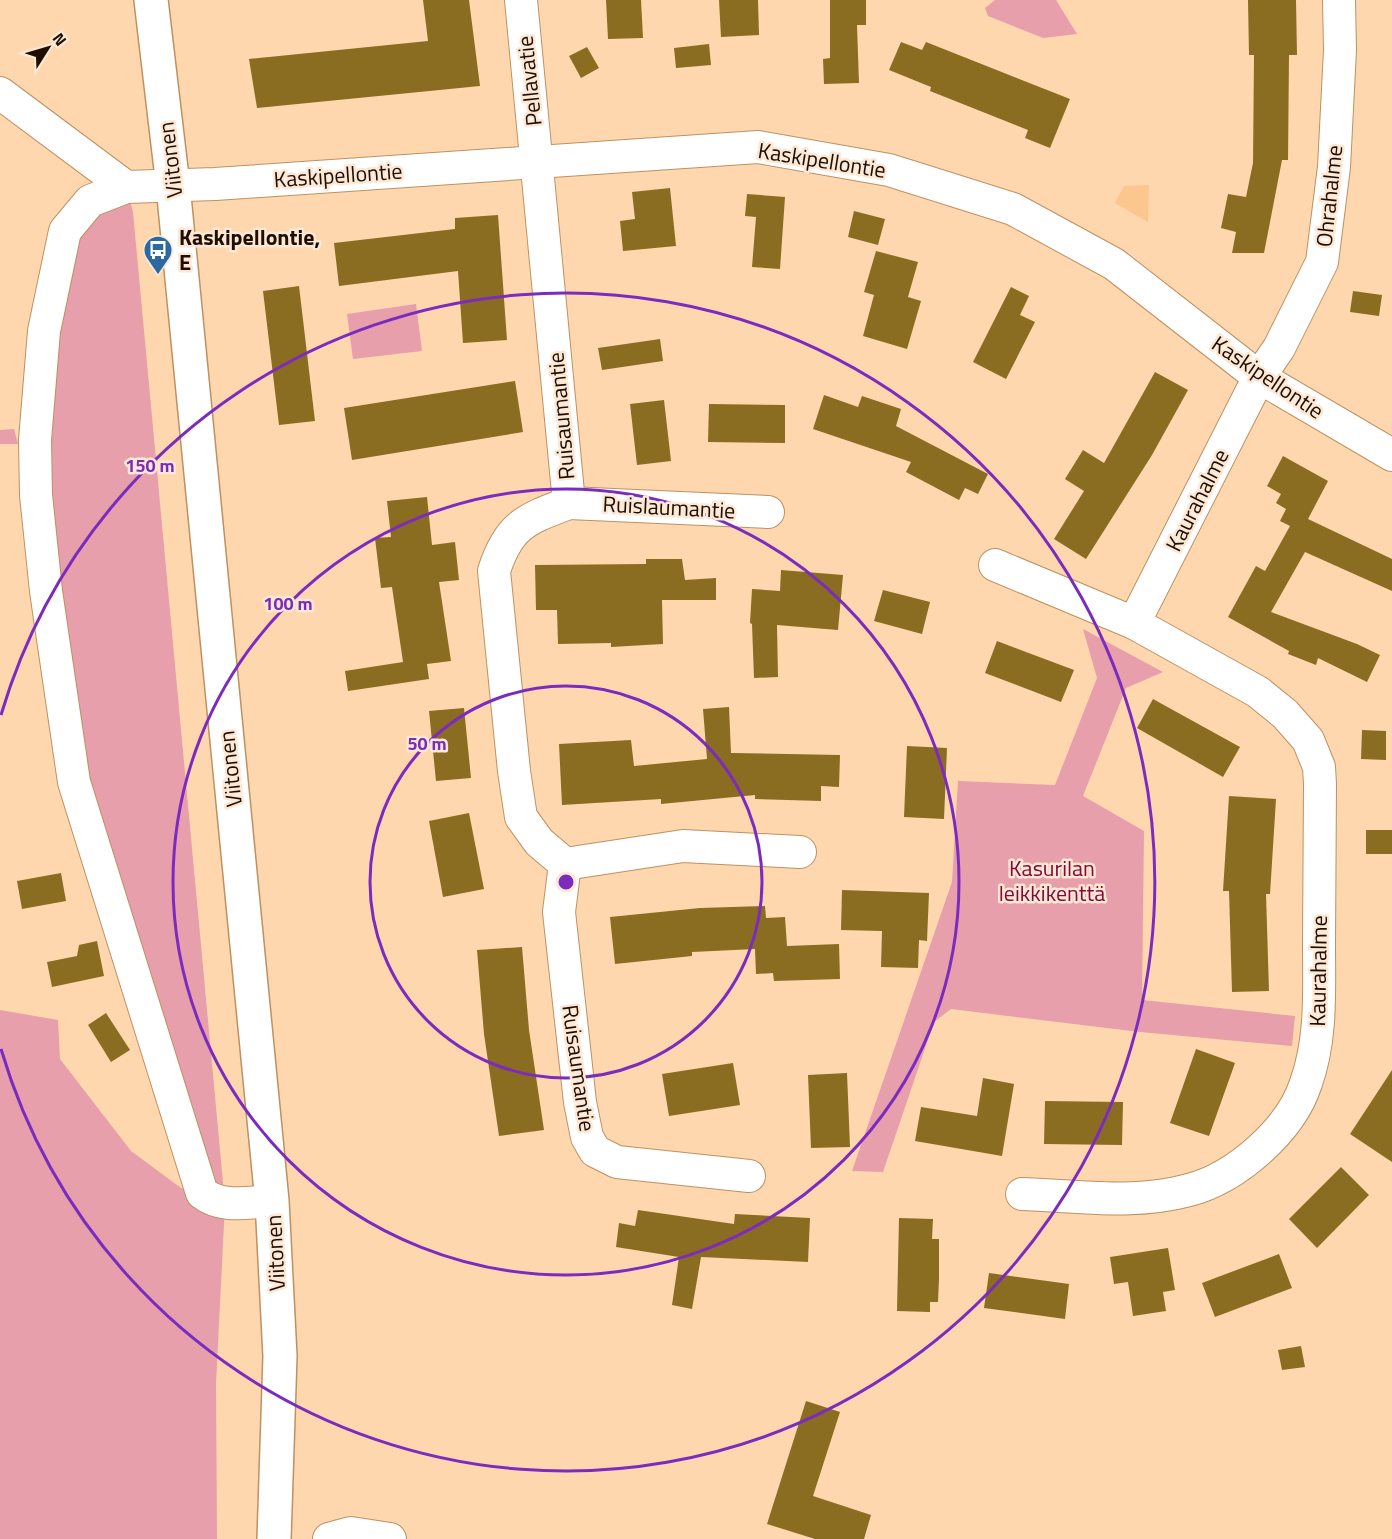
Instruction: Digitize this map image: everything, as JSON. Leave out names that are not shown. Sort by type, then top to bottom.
[{"type":"main road","name":"Viitonen","points":[[151,0],[173,186],[272,1201],[280,1356],[274,1539]]},
{"type":"street","name":"Pellavatie","points":[[521,0],[538,162]]},
{"type":"street","name":"Ohrahalme","points":[[1259,376],[1279,348],[1322,262],[1334,167],[1340,50],[1339,0]]},
{"type":"street","points":[[0,93],[126,187]]},
{"type":"street","name":"Kaskipellontie","points":[[126,187],[173,186],[758,147],[889,170],[1013,209],[1114,264],[1259,376],[1392,455]]},
{"type":"street","name":"Ruisaumantie","points":[[538,162],[569,502],[527,519],[502,547],[494,571],[514,771],[521,817],[539,842],[565,864],[559,912],[580,1102],[587,1137],[595,1151],[617,1162],[749,1176]]},
{"type":"street","points":[[126,187],[90,201],[65,231],[44,332],[35,440],[36,495],[46,591],[74,782],[161,1058],[195,1178],[202,1193],[211,1200],[225,1204],[272,1201]]},
{"type":"street","name":"Kaurahalme","points":[[1134,623],[1259,376]]},
{"type":"street","name":"Ruislaumantie","points":[[569,502],[768,512]]},
{"type":"street","name":"Kaurahalme","points":[[995,565],[1134,623],[1258,692],[1286,714],[1308,740],[1319,767],[1320,784],[1318,1028],[1306,1084],[1285,1121],[1247,1161],[1205,1185],[1187,1191],[1135,1199],[1022,1194]]},
{"type":"street","points":[[565,864],[683,846],[800,852]]},
{"type":"street","points":[[329,1539],[351,1533],[390,1539]]},
{"type":"shaded area","points":[[1149,185],[1148,222],[1115,203],[1124,186]]},
{"type":"green space","points":[[995,0],[1056,0],[1077,34],[1043,38],[988,16],[985,8]]},
{"type":"green space","points":[[126,187],[133,212],[225,1204],[216,1383],[217,1539],[0,1539],[0,1010],[58,1020],[60,1059],[131,1151],[181,1188],[201,1193],[74,782],[36,495],[65,231]]},
{"type":"green space","points":[[416,304],[422,351],[353,359],[347,314]]},
{"type":"green space","points":[[14,429],[18,444],[0,444],[0,430]]},
{"type":"green space","name":"Kasurilan leikkikenttä","points":[[1083,629],[1163,672],[1126,688],[1083,796],[1144,831],[1142,1000],[1295,1016],[1292,1046],[1140,1032],[951,1009],[934,1022],[883,1172],[852,1171],[952,882],[958,781],[1055,785],[1097,678]]},
{"type":"building","points":[[423,0],[469,0],[480,86],[257,108],[249,59],[428,41]]},
{"type":"building","points":[[606,0],[641,0],[643,38],[608,39]]},
{"type":"building","points":[[719,0],[758,0],[759,35],[721,37]]},
{"type":"building","points":[[830,0],[866,0],[866,25],[857,25],[859,83],[824,84],[823,59],[830,58]]},
{"type":"building","points":[[1248,0],[1296,0],[1297,55],[1289,55],[1288,160],[1282,160],[1264,253],[1232,253],[1236,232],[1221,228],[1228,194],[1246,197],[1253,163],[1254,55],[1249,55]]},
{"type":"building","points":[[901,42],[922,50],[926,42],[1070,99],[1050,148],[1025,138],[1028,130],[930,91],[931,87],[889,70]]},
{"type":"building","points":[[709,44],[711,65],[676,68],[674,48]]},
{"type":"building","points":[[587,47],[599,68],[581,78],[569,56]]},
{"type":"building","points":[[670,188],[676,246],[623,251],[620,221],[635,219],[632,192]]},
{"type":"building","points":[[747,194],[785,197],[780,269],[752,267],[756,217],[745,216]]},
{"type":"building","points":[[854,211],[885,219],[878,245],[848,237]]},
{"type":"building","points":[[498,215],[507,340],[463,343],[458,271],[339,286],[334,243],[455,229],[455,218]]},
{"type":"building","points":[[876,251],[918,262],[908,297],[921,301],[907,349],[863,336],[874,295],[864,292]]},
{"type":"building","points":[[299,286],[315,421],[279,425],[263,291]]},
{"type":"building","points":[[1011,287],[1029,296],[1020,315],[1035,322],[1006,379],[973,362]]},
{"type":"building","points":[[1353,291],[1382,295],[1379,316],[1350,312]]},
{"type":"building","points":[[660,339],[663,361],[602,370],[598,348]]},
{"type":"building","points":[[1155,372],[1188,390],[1152,455],[1086,559],[1054,539],[1084,491],[1065,479],[1083,450],[1104,463]]},
{"type":"building","points":[[515,381],[523,432],[352,460],[344,408]]},
{"type":"building","points":[[824,395],[858,407],[862,396],[901,409],[896,426],[988,474],[978,494],[965,488],[959,500],[906,472],[911,462],[813,429]]},
{"type":"building","points":[[664,400],[671,461],[637,465],[630,404]]},
{"type":"building","points":[[709,404],[785,405],[785,443],[708,442]]},
{"type":"building","points":[[1283,456],[1328,481],[1308,519],[1392,559],[1392,591],[1305,552],[1271,612],[1380,655],[1367,682],[1318,658],[1316,665],[1288,654],[1289,651],[1228,617],[1256,566],[1265,571],[1290,526],[1280,521],[1286,509],[1276,503],[1281,494],[1267,486]]},
{"type":"building","points":[[427,497],[432,545],[455,542],[459,580],[439,582],[451,661],[427,664],[429,679],[348,691],[345,671],[403,662],[392,587],[381,588],[375,538],[391,537],[387,501]]},
{"type":"building","points":[[646,559],[682,559],[685,580],[716,578],[716,600],[662,600],[663,644],[611,647],[611,643],[558,644],[557,610],[536,610],[535,565],[646,564]]},
{"type":"building","points":[[781,570],[843,575],[838,630],[777,625],[778,677],[754,678],[752,624],[750,623],[752,589],[780,591]]},
{"type":"building","points":[[883,590],[930,602],[922,634],[874,621]]},
{"type":"building","points":[[997,641],[1074,670],[1061,702],[985,673]]},
{"type":"building","points":[[1153,699],[1240,747],[1223,777],[1137,728]]},
{"type":"building","points":[[729,707],[731,753],[840,755],[839,787],[821,786],[821,801],[755,799],[755,795],[661,804],[661,799],[562,805],[559,744],[631,740],[634,766],[707,759],[703,709]]},
{"type":"building","points":[[464,708],[471,778],[436,781],[429,711]]},
{"type":"building","points":[[1362,730],[1386,731],[1386,760],[1361,759]]},
{"type":"building","points":[[907,746],[947,748],[944,819],[904,817]]},
{"type":"building","points":[[1229,796],[1276,799],[1270,894],[1266,894],[1269,991],[1232,992],[1229,891],[1223,891]]},
{"type":"building","points":[[469,813],[484,889],[443,897],[429,821]]},
{"type":"building","points":[[1366,830],[1392,830],[1392,854],[1366,854]]},
{"type":"building","points":[[61,873],[66,901],[22,909],[17,881]]},
{"type":"building","points":[[842,890],[929,893],[927,941],[919,940],[918,968],[881,967],[882,931],[841,930]]},
{"type":"building","points":[[765,906],[766,918],[785,917],[787,946],[839,944],[840,979],[774,981],[773,973],[756,974],[755,949],[692,952],[692,956],[615,964],[610,917],[700,908]]},
{"type":"building","points":[[97,941],[104,976],[52,987],[47,962],[77,956],[79,945]]},
{"type":"building","points":[[522,947],[529,1030],[544,1130],[499,1136],[484,1034],[477,950]]},
{"type":"building","points":[[106,1013],[130,1050],[111,1062],[88,1025]]},
{"type":"building","points":[[1196,1049],[1235,1063],[1209,1136],[1170,1123]]},
{"type":"building","points":[[733,1063],[740,1105],[669,1116],[662,1074]]},
{"type":"building","points":[[1392,1070],[1392,1162],[1350,1134]]},
{"type":"building","points":[[847,1073],[850,1147],[811,1148],[808,1075]]},
{"type":"building","points":[[983,1078],[1014,1084],[1002,1156],[915,1141],[921,1107],[977,1116]]},
{"type":"building","points":[[1045,1101],[1123,1102],[1122,1145],[1044,1144]]},
{"type":"building","points":[[1341,1167],[1369,1195],[1317,1248],[1289,1219]]},
{"type":"building","points":[[638,1210],[734,1224],[735,1214],[810,1218],[808,1262],[701,1257],[692,1309],[672,1305],[679,1257],[616,1247],[619,1223],[635,1226]]},
{"type":"building","points":[[899,1218],[933,1219],[932,1239],[939,1239],[939,1279],[938,1302],[930,1302],[930,1312],[897,1311]]},
{"type":"building","points":[[1168,1248],[1175,1290],[1163,1292],[1166,1311],[1133,1316],[1128,1282],[1114,1284],[1110,1257]]},
{"type":"building","points":[[1279,1254],[1292,1288],[1215,1317],[1202,1283]]},
{"type":"building","points":[[989,1273],[1069,1284],[1065,1319],[984,1308]]},
{"type":"building","points":[[1301,1346],[1305,1367],[1282,1370],[1278,1350]]},
{"type":"building","points":[[806,1401],[840,1412],[813,1496],[871,1515],[864,1539],[815,1539],[767,1524]]},
{"type":"place","name":"Kaskipellontie, E","points":[[158,276]]}]
